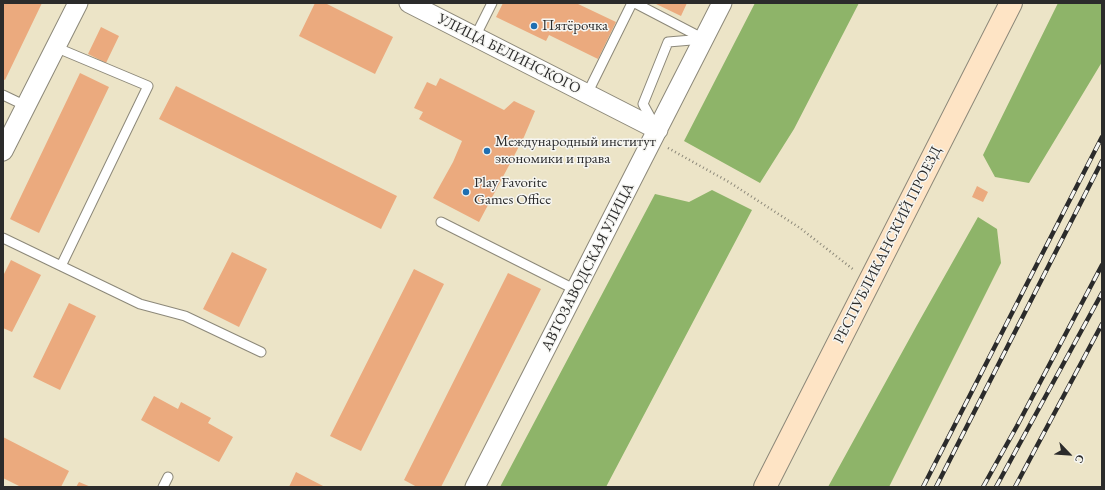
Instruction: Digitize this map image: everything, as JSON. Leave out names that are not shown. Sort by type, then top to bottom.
[{"type":"main road","name":"РЕСПУБЛИКАНСКИЙ ПРОЕЗД","points":[[765,487],[1011,3]]},
{"type":"street","points":[[3,151],[78,3]]},
{"type":"street","name":"УЛИЦА БЕЛИНСКОГО","points":[[409,3],[587,94],[655,135]]},
{"type":"street","name":"АВТОЗАВОДСКАЯ УЛИЦА","points":[[475,487],[722,3]]},
{"type":"lane","points":[[475,37],[492,3]]},
{"type":"lane","name":"УЛИЦА БЕЛИНСКОГО","points":[[587,94],[632,3]]},
{"type":"lane","points":[[636,3],[704,39]]},
{"type":"lane","points":[[655,135],[642,104],[668,42],[704,39]]},
{"type":"lane","points":[[56,48],[148,86],[61,266]]},
{"type":"lane","points":[[3,95],[26,106]]},
{"type":"lane","points":[[441,222],[576,290]]},
{"type":"lane","points":[[3,238],[140,304],[185,316],[261,352]]},
{"type":"lane","points":[[164,487],[168,477]]},
{"type":"path","points":[[655,135],[800,228],[869,281]]},
{"type":"green space","points":[[755,3],[859,3],[794,129],[760,183],[684,141]]},
{"type":"green space","points":[[1058,3],[1102,3],[1102,62],[1029,183],[995,177],[983,155]]},
{"type":"green space","points":[[712,190],[752,210],[606,487],[500,487],[655,194],[689,202]]},
{"type":"green space","points":[[978,217],[997,229],[1001,263],[889,487],[828,487],[917,325]]},
{"type":"building","points":[[3,3],[42,3],[5,80],[3,79]]},
{"type":"building","points":[[315,3],[325,3],[393,37],[375,74],[299,36]]},
{"type":"building","points":[[503,3],[576,3],[616,22],[598,59],[549,35],[546,41],[496,17]]},
{"type":"building","points":[[654,3],[687,3],[681,16]]},
{"type":"building","points":[[101,27],[119,36],[106,63],[88,54]]},
{"type":"building","points":[[80,73],[109,87],[39,233],[10,219]]},
{"type":"building","name":"Международный институт экономики и права","points":[[440,78],[504,110],[514,101],[535,111],[524,137],[479,222],[433,198],[453,162],[462,141],[419,119],[423,112],[414,108],[427,82],[436,86]]},
{"type":"building","points":[[176,86],[397,196],[381,229],[159,119]]},
{"type":"building","points":[[977,186],[988,192],[983,202],[972,197]]},
{"type":"building","points":[[232,252],[267,269],[239,327],[203,309]]},
{"type":"building","points":[[11,260],[41,275],[12,332],[3,328],[3,276]]},
{"type":"building","points":[[414,269],[444,284],[361,451],[330,436]]},
{"type":"building","points":[[508,273],[541,289],[441,487],[417,487],[404,480]]},
{"type":"building","points":[[69,303],[96,316],[60,390],[33,377]]},
{"type":"building","points":[[154,396],[178,409],[181,402],[211,418],[208,423],[233,437],[219,462],[141,420]]},
{"type":"building","points":[[3,437],[69,471],[61,487],[21,487],[3,478]]},
{"type":"building","points":[[296,472],[325,487],[289,487]]},
{"type":"building","points":[[79,482],[91,487],[76,487]]},
{"type":"railway","points":[[923,487],[1102,137]]},
{"type":"railway","points":[[936,487],[1102,161]]},
{"type":"railway","points":[[983,487],[1102,265]]},
{"type":"railway","points":[[996,487],[1102,293]]},
{"type":"railway","points":[[1015,487],[1102,324]]},
{"type":"place","name":"Пятёрочка","points":[[534,26]]},
{"type":"place","name":"Международный институт экономики и права","points":[[487,151]]},
{"type":"place","name":"Play Favorite Games Office","points":[[466,192]]}]
